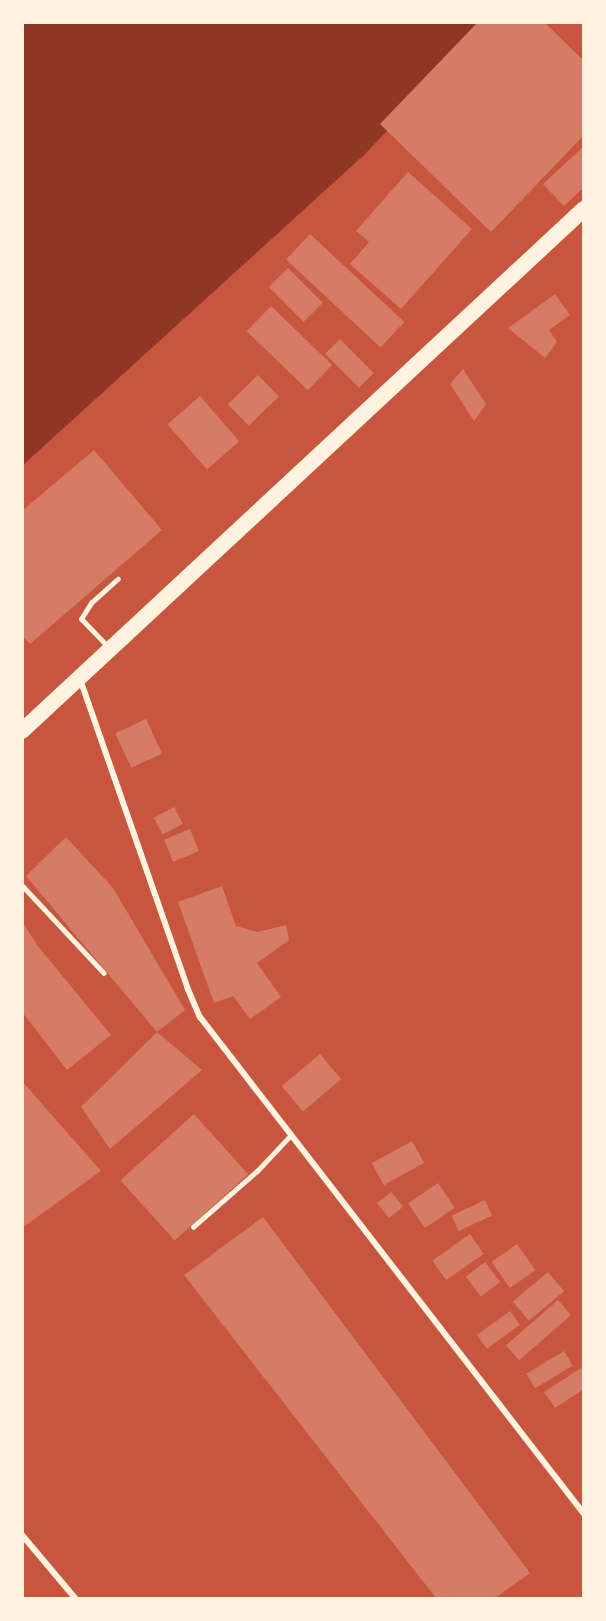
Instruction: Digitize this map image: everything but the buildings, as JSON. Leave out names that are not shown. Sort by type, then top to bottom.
[{"type":"highway","points":[[22,731],[584,209]]},
{"type":"street","points":[[80,678],[196,1007],[223,1048],[290,1136],[584,1514]]},
{"type":"street","points":[[22,1535],[75,1599]]},
{"type":"lane","points":[[111,650],[81,619],[91,603],[118,579]]},
{"type":"lane","points":[[22,885],[104,973]]},
{"type":"lane","points":[[193,1227],[257,1171],[290,1136]]},
{"type":"shaded area","points":[[23,23],[490,23],[364,155],[23,465]]}]
